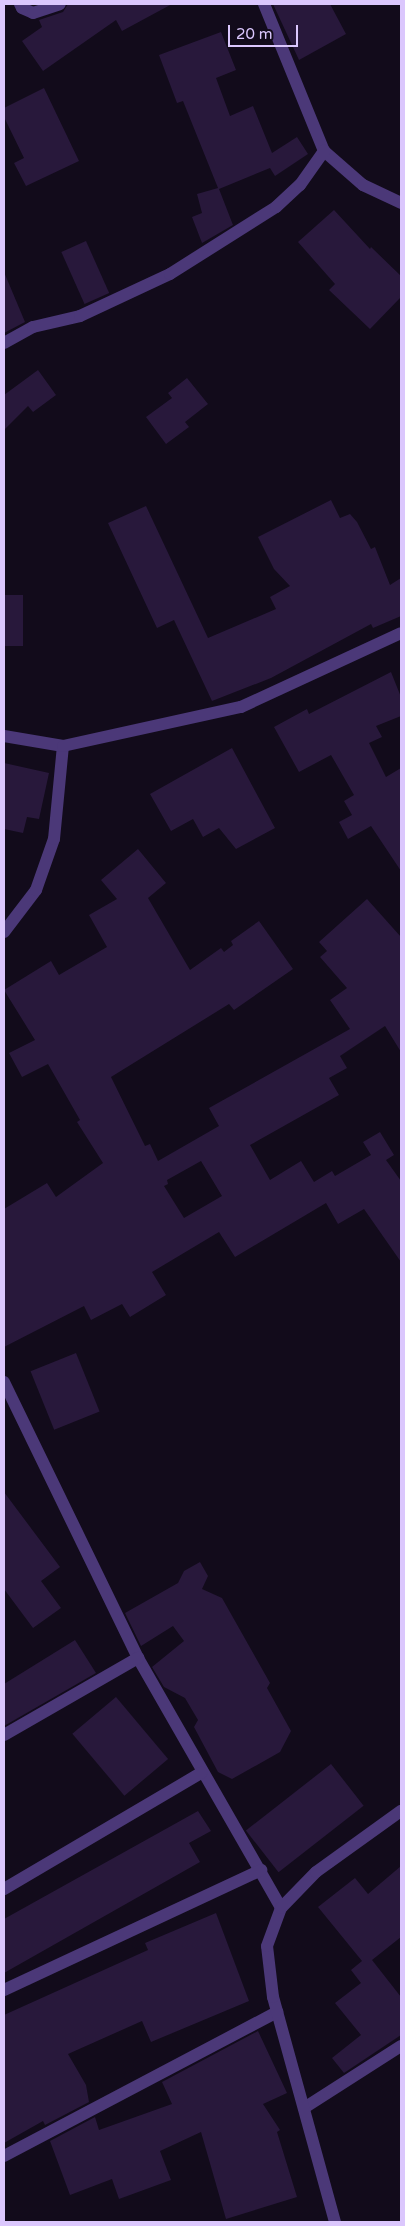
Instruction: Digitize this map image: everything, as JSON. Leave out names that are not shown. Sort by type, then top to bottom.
[{"type":"street","points":[[20,4],[22,8],[33,13],[60,4]]},
{"type":"street","points":[[264,4],[324,151],[363,185],[401,203]]},
{"type":"street","points":[[4,343],[33,327],[80,316],[170,274],[276,207],[300,185],[324,151]]},
{"type":"street","points":[[4,736],[63,746],[241,707],[401,633]]},
{"type":"street","points":[[4,932],[36,890],[54,840],[63,746]]},
{"type":"street","points":[[4,1382],[138,1658],[202,1773],[261,1870],[281,1908]]},
{"type":"street","points":[[4,1735],[138,1658]]},
{"type":"street","points":[[4,1889],[202,1773]]},
{"type":"street","points":[[335,2222],[277,2012],[267,1946],[281,1908],[316,1872],[401,1811]]},
{"type":"street","points":[[4,1990],[261,1870]]},
{"type":"street","points":[[4,2156],[277,2012]]},
{"type":"street","points":[[304,2108],[401,2046]]},
{"type":"building","points":[[68,4],[172,4],[122,31],[116,20],[43,71],[22,41],[42,27],[39,20],[63,12]]},
{"type":"building","points":[[273,4],[330,4],[346,34],[299,60]]},
{"type":"building","points":[[221,32],[236,70],[216,78],[230,116],[253,106],[272,153],[297,137],[308,154],[275,176],[270,168],[219,189],[233,225],[202,243],[192,217],[202,213],[197,194],[218,188],[183,101],[177,103],[159,55]]},
{"type":"building","points":[[44,88],[79,161],[26,186],[14,163],[24,158],[4,117],[4,108]]},
{"type":"building","points":[[334,210],[370,249],[371,247],[401,276],[401,297],[370,329],[329,290],[335,284],[298,242]]},
{"type":"building","points":[[86,241],[109,293],[85,304],[61,252]]},
{"type":"building","points":[[4,272],[25,322],[4,333]]},
{"type":"building","points":[[38,370],[56,395],[33,412],[28,406],[4,430],[4,395]]},
{"type":"building","points":[[187,378],[208,404],[185,422],[189,427],[166,444],[146,417],[172,398],[168,393]]},
{"type":"building","points":[[331,500],[340,518],[350,514],[357,522],[371,549],[375,547],[390,585],[401,578],[401,616],[373,628],[371,624],[271,678],[212,701],[174,620],[157,628],[108,523],[146,506],[208,638],[276,609],[270,597],[290,586],[274,569],[258,537]]},
{"type":"building","points":[[4,595],[23,595],[23,646],[4,646]]},
{"type":"building","points":[[391,672],[401,697],[401,716],[376,726],[382,737],[369,743],[386,777],[401,768],[401,871],[371,826],[348,839],[339,822],[352,815],[344,801],[354,795],[331,755],[299,772],[274,727],[307,709],[309,714]]},
{"type":"building","points":[[232,748],[275,828],[236,849],[219,828],[203,837],[193,819],[171,831],[150,794]]},
{"type":"building","points":[[4,763],[49,773],[39,819],[27,817],[23,833],[4,829]]},
{"type":"building","points":[[138,849],[166,883],[148,898],[190,970],[221,948],[224,952],[233,945],[231,941],[259,921],[293,969],[234,1010],[229,1004],[111,1077],[145,1146],[150,1144],[158,1161],[219,1126],[209,1108],[350,1029],[330,1000],[347,988],[320,957],[327,951],[319,942],[367,899],[401,937],[401,1052],[385,1026],[340,1056],[347,1068],[329,1078],[339,1095],[250,1145],[270,1180],[301,1161],[314,1182],[332,1171],[335,1176],[371,1155],[363,1142],[380,1132],[394,1155],[386,1160],[401,1181],[401,1262],[364,1209],[338,1224],[326,1203],[235,1257],[219,1232],[152,1272],[166,1295],[130,1317],[122,1304],[91,1320],[84,1306],[4,1347],[4,1209],[47,1183],[56,1197],[103,1163],[77,1122],[80,1120],[48,1064],[22,1077],[9,1053],[35,1040],[4,990],[51,961],[59,975],[107,947],[89,915],[117,899],[101,880]],"holes":[[[201,1161],[222,1196],[184,1218],[164,1186],[168,1184],[167,1180]]]},
{"type":"building","points":[[76,1353],[100,1411],[54,1430],[31,1371]]},
{"type":"building","points":[[4,1492],[60,1567],[41,1581],[61,1608],[33,1628],[4,1589]]},
{"type":"building","points":[[200,1562],[208,1576],[202,1589],[222,1598],[270,1683],[267,1688],[291,1731],[280,1752],[232,1779],[218,1772],[194,1727],[198,1720],[185,1698],[164,1687],[152,1667],[184,1641],[173,1626],[141,1646],[125,1613],[178,1583],[184,1571]]},
{"type":"building","points":[[75,1640],[96,1673],[4,1726],[4,1684]]},
{"type":"building","points":[[116,1697],[168,1759],[124,1796],[72,1734]]},
{"type":"building","points":[[331,1764],[364,1806],[279,1872],[246,1830]]},
{"type":"building","points":[[198,1811],[211,1831],[189,1843],[200,1862],[4,1973],[4,1919]]},
{"type":"building","points":[[401,1866],[401,1937],[372,1960],[401,1997],[401,2035],[344,2073],[332,2058],[361,2035],[335,2003],[361,1983],[351,1970],[362,1961],[318,1907],[355,1878],[368,1894]]},
{"type":"building","points":[[216,1913],[249,2001],[151,2042],[142,2021],[68,2054],[86,2085],[89,2102],[45,2125],[43,2121],[4,2143],[4,2015],[148,1950],[145,1943]]},
{"type":"building","points":[[258,2031],[287,2093],[263,2104],[280,2130],[277,2132],[297,2197],[226,2219],[201,2132],[160,2151],[171,2180],[119,2199],[112,2179],[70,2195],[50,2141],[95,2117],[99,2130],[172,2104],[162,2082]]}]
